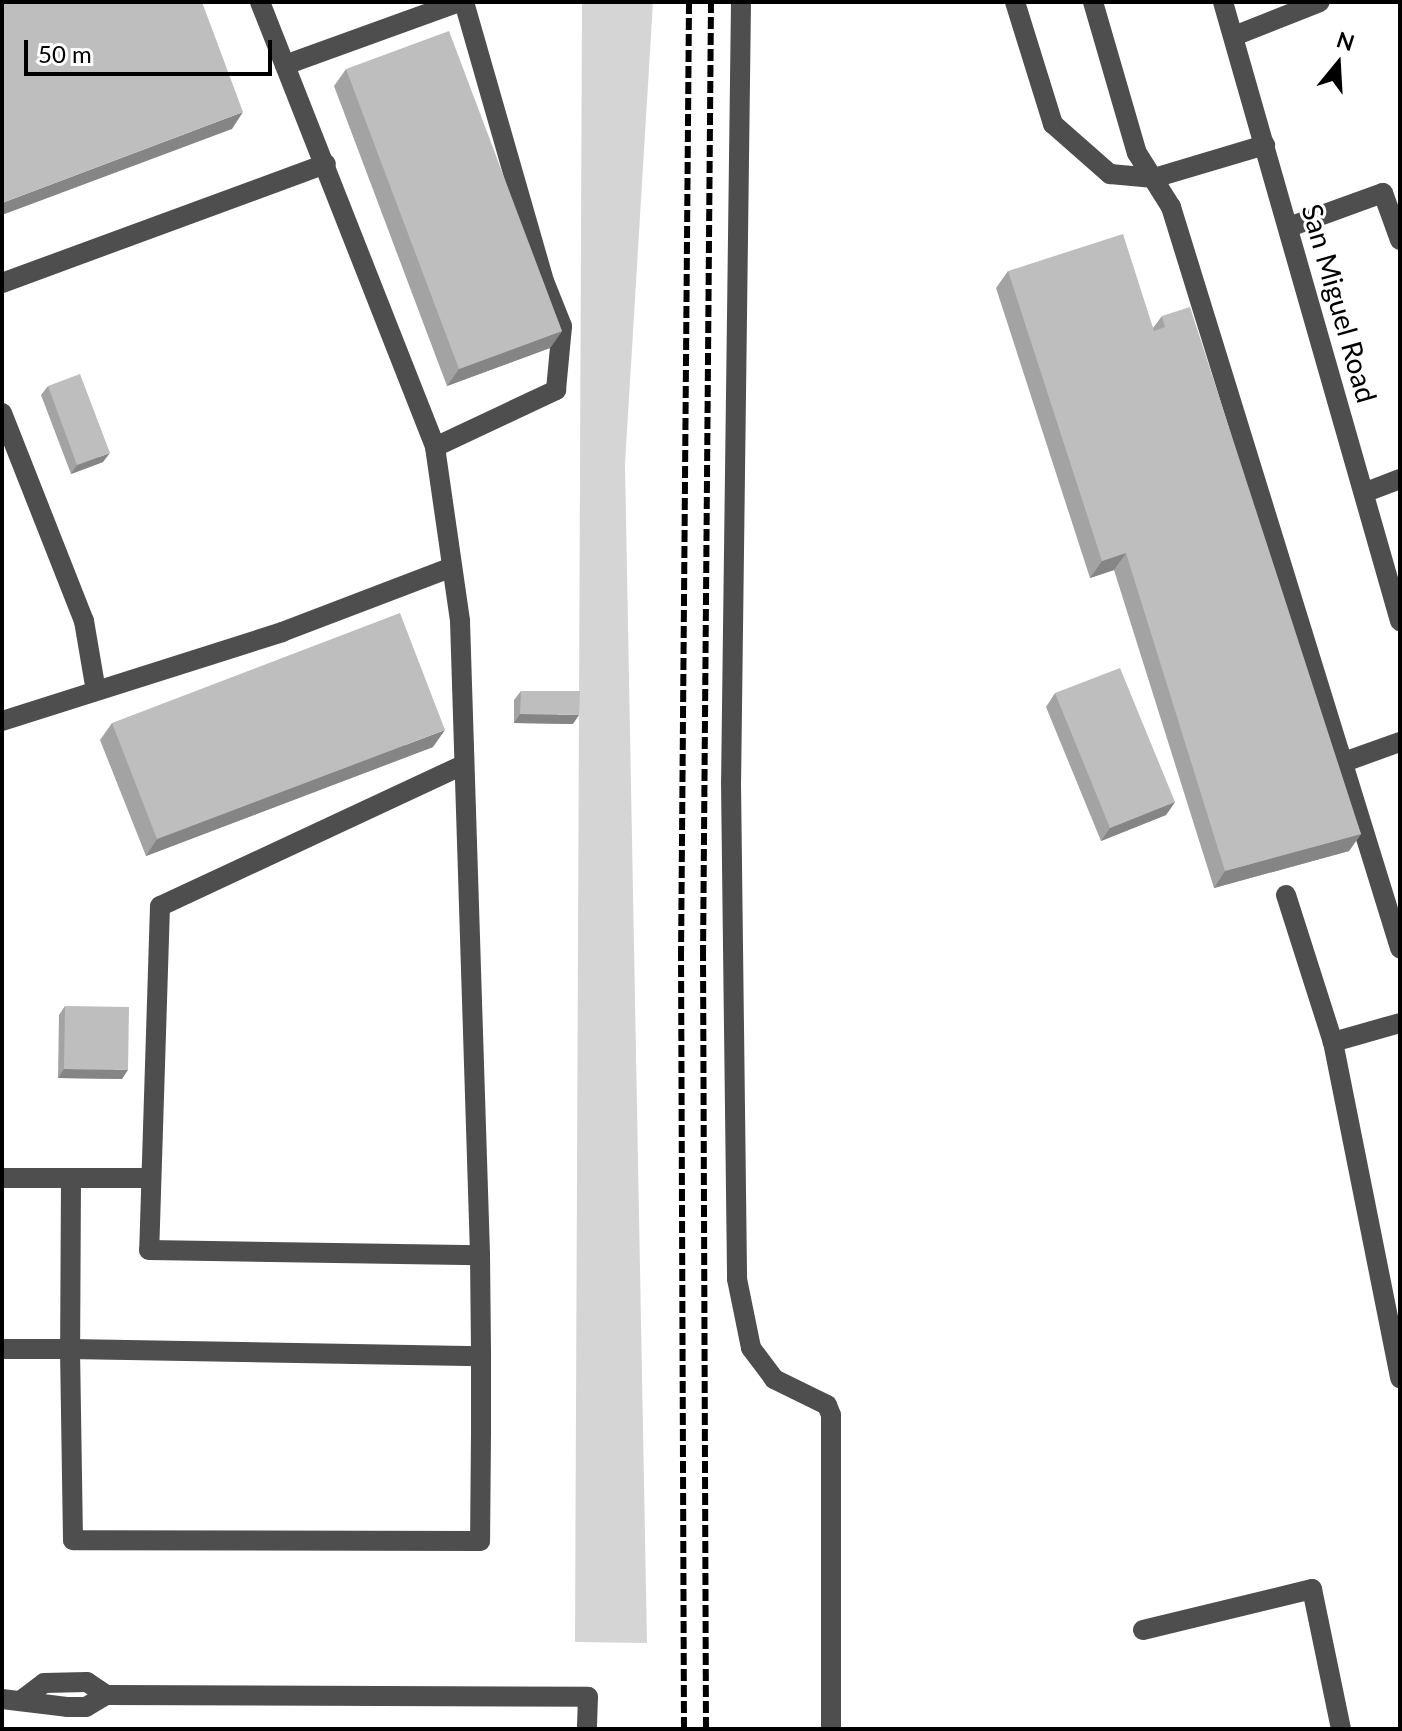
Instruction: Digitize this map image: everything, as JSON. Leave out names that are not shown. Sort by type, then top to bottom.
[{"type":"street","points":[[71,1178],[73,1540],[480,1541],[480,1255],[460,621],[435,447],[260,2]]},
{"type":"street","points":[[285,65],[462,2],[544,281],[562,326],[556,390],[435,447]]},
{"type":"street","points":[[741,2],[731,782],[737,1279],[751,1348],[774,1379],[827,1405],[831,1415],[831,1729]]},
{"type":"street","points":[[1015,2],[1053,124],[1110,174],[1154,178],[1265,145]]},
{"type":"street","points":[[1093,2],[1137,153],[1171,207],[1400,948]]},
{"type":"street","name":"San Miguel Road","points":[[1223,2],[1366,492],[1400,621]]},
{"type":"street","points":[[1234,36],[1320,2]]},
{"type":"street","points":[[2,283],[326,164]]},
{"type":"street","points":[[1289,227],[1383,193],[1400,240]]},
{"type":"street","points":[[2,413],[84,621],[96,691]]},
{"type":"street","points":[[1366,492],[1400,479]]},
{"type":"street","points":[[2,721],[282,632],[452,567]]},
{"type":"street","points":[[1344,762],[1400,742]]},
{"type":"street","points":[[463,765],[160,906],[149,1250],[480,1255]]},
{"type":"street","points":[[1286,895],[1333,1042],[1400,1378]]},
{"type":"street","points":[[1333,1042],[1400,1023]]},
{"type":"street","points":[[2,1178],[149,1178]]},
{"type":"street","points":[[2,1349],[481,1356]]},
{"type":"street","points":[[1143,1630],[1312,1589],[1341,1729]]},
{"type":"street","points":[[2,1699],[23,1699],[45,1707],[86,1707],[106,1695],[588,1697],[587,1729]]},
{"type":"shaded area","points":[[582,2],[653,2],[625,464],[647,1643],[575,1642]]},
{"type":"building","points":[[2,2],[202,2],[243,112],[2,203]]},
{"type":"building","points":[[449,31],[562,331],[459,369],[346,69]]},
{"type":"building","points":[[1123,234],[1154,331],[1165,327],[1162,316],[1190,307],[1361,834],[1225,871],[1126,553],[1102,561],[1008,271]]},
{"type":"building","points":[[80,374],[110,453],[77,465],[48,386]]},
{"type":"building","points":[[400,613],[445,730],[157,839],[112,723]]},
{"type":"building","points":[[1120,668],[1175,802],[1110,828],[1055,693]]},
{"type":"building","points":[[521,691],[580,691],[579,715],[520,714]]},
{"type":"building","points":[[65,1006],[129,1007],[128,1070],[64,1069]]},
{"type":"railway","points":[[684,1729],[681,958],[689,2]]},
{"type":"railway","points":[[706,1729],[703,957],[711,2]]}]
